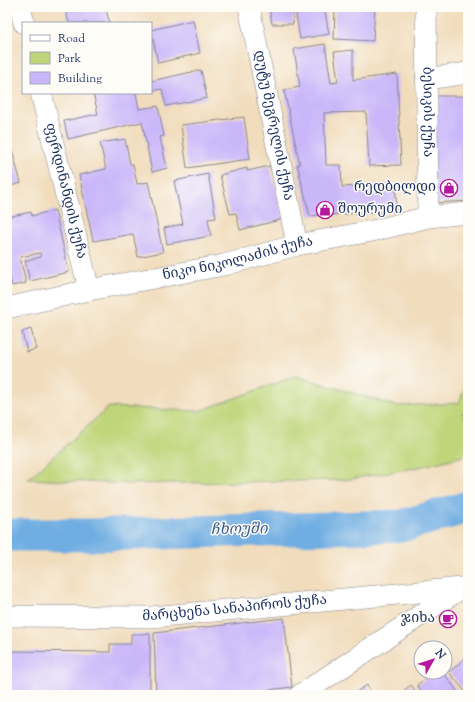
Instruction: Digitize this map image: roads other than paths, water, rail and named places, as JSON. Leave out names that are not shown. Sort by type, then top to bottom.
[{"type":"street","points":[[20,7],[24,22]]},
{"type":"street","name":"დუტუ მეგრელის ქუჩა","points":[[249,7],[297,245]]},
{"type":"street","name":"ბესიკის ქუჩა","points":[[426,7],[428,217]]},
{"type":"street","points":[[426,79],[468,73]]},
{"type":"street","name":"ფერდინანდის ქუჩა","points":[[41,94],[89,290]]},
{"type":"street","name":"ნიკო ნიკოლაძის ქუჩა","points":[[7,308],[89,290],[224,265],[297,245],[377,230],[428,217],[468,213]]},
{"type":"street","name":"მარცხენა სანაპიროს ქუჩა","points":[[7,616],[151,617],[465,586]]},
{"type":"street","name":"მარცხენა სანაპიროს ქუჩა","points":[[300,695],[465,586]]},
{"type":"waterway","name":"ჩხოუში","points":[[7,535],[88,535],[401,526],[468,507]]},
{"type":"place","name":"რედბილდი","points":[[449,188]]},
{"type":"place","name":"შოურუმი","points":[[325,210]]},
{"type":"place","name":"ჯიხა","points":[[448,619]]}]
